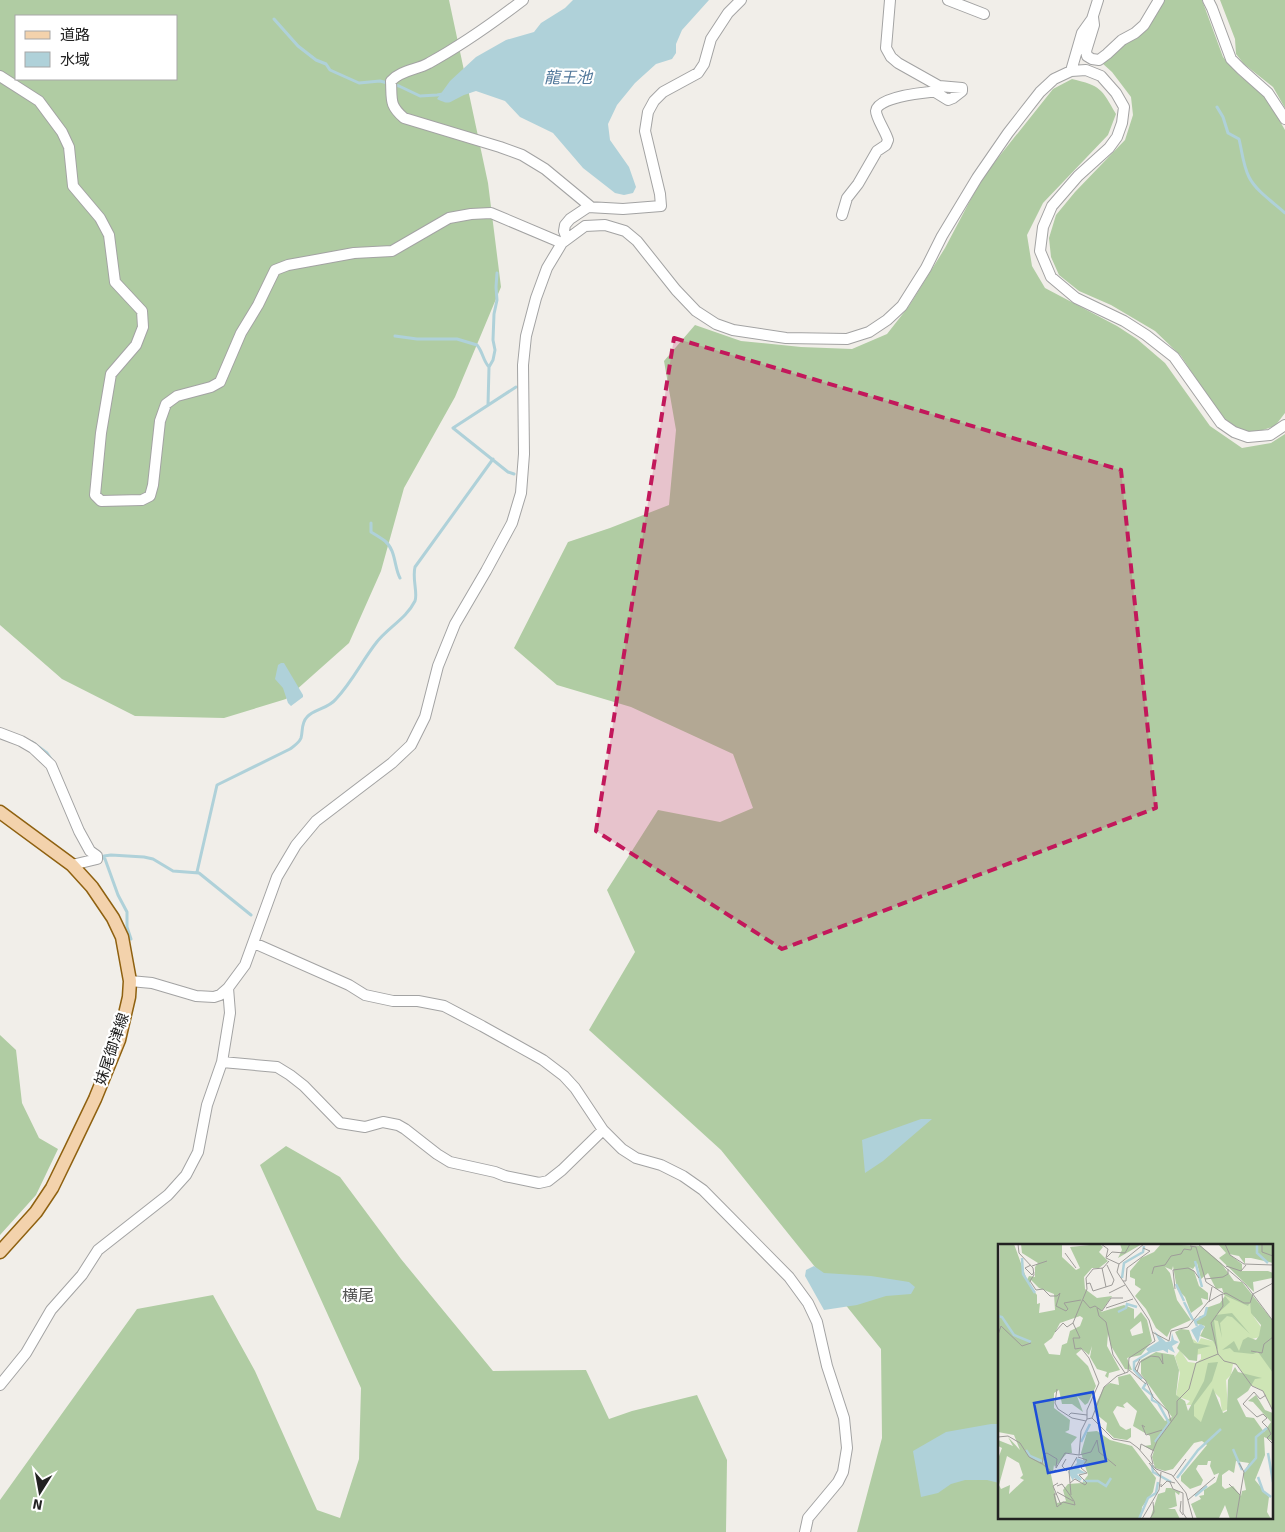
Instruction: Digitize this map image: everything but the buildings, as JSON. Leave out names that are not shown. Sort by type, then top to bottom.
[{"type":"main road","name":"妹尾御津線","points":[[0,812],[72,865],[92,887],[113,918],[122,937],[130,981],[129,997],[118,1040],[95,1099],[72,1149],[52,1188],[36,1212],[0,1252]]},
{"type":"street","points":[[522,0],[498,20],[428,65],[396,76],[391,81],[392,102],[395,110],[404,118],[522,154],[546,169],[591,207]]},
{"type":"street","points":[[565,241],[565,225],[570,219],[588,207],[623,209],[661,206],[645,130],[648,112],[654,101],[663,92],[698,72],[704,64],[711,39],[728,13],[741,0]]},
{"type":"street","points":[[842,214],[847,198],[878,151],[888,140],[876,114],[879,104],[902,96],[930,92],[935,92],[948,100],[962,91],[962,88],[938,86],[891,57],[886,48],[890,0]]},
{"type":"street","points":[[948,0],[984,14]]},
{"type":"street","points":[[1071,71],[1082,33],[1093,17],[1098,0]]},
{"type":"street","points":[[1093,17],[1094,25],[1086,56],[1099,60],[1122,40],[1135,33],[1144,25],[1159,0]]},
{"type":"street","points":[[1208,0],[1231,59],[1268,93],[1285,119]]},
{"type":"street","points":[[130,981],[152,983],[196,996],[214,997],[220,995],[228,988],[244,965],[254,943],[277,877],[296,845],[316,821],[392,763],[411,745],[425,717],[438,666],[455,624],[512,523],[521,493],[524,454],[523,365],[526,336],[536,298],[547,268],[565,241],[585,226],[605,225],[625,231],[637,241],[676,290],[696,311],[716,324],[733,330],[786,338],[847,339],[869,332],[887,320],[902,306],[972,186],[1008,133],[1040,92],[1054,80],[1071,71],[1086,70],[1101,76],[1116,93],[1124,107],[1122,123],[1117,137],[1109,148],[1078,176],[1052,206],[1043,227],[1040,251],[1051,277],[1076,298],[1139,330],[1174,357],[1221,423],[1234,432],[1248,437],[1270,435],[1285,425]]},
{"type":"street","points":[[0,76],[39,101],[62,132],[70,147],[73,186],[100,218],[109,235],[115,282],[142,311],[144,327],[136,345],[111,374],[95,495],[101,500],[142,500],[150,496],[153,485],[160,421],[166,404],[177,396],[211,387],[220,382],[241,333],[276,270],[288,265],[354,253],[392,251],[449,218],[471,214],[490,213],[565,241]]},
{"type":"street","points":[[0,733],[33,748],[51,766],[79,831],[90,850],[97,856],[97,859],[72,865]]},
{"type":"street","points":[[254,943],[365,995],[444,1006],[543,1060],[564,1076],[575,1088],[603,1130],[622,1149],[636,1158],[683,1176],[703,1190],[790,1277],[808,1303],[817,1322],[827,1366],[844,1418],[847,1448],[843,1472],[838,1482],[808,1518],[805,1532]]},
{"type":"street","points":[[0,1385],[26,1353],[51,1310],[82,1275],[98,1250],[168,1195],[186,1175],[198,1152],[207,1105],[222,1062],[230,1012],[228,988]]},
{"type":"street","points":[[222,1062],[277,1067],[304,1086],[340,1123],[365,1127],[383,1122],[398,1125],[450,1162],[539,1183],[548,1180],[562,1170],[603,1130]]},
{"type":"highlighted area","points":[[674,338],[1121,470],[1156,808],[782,949],[596,831]]},
{"type":"green space","points":[[0,0],[449,0],[488,183],[501,287],[455,397],[404,488],[381,571],[349,643],[286,699],[224,718],[135,716],[62,679],[0,625]]},
{"type":"green space","points":[[1163,0],[1202,0],[1223,57],[1239,75],[1263,95],[1285,130],[1285,413],[1275,426],[1257,432],[1240,430],[1220,415],[1181,356],[1155,331],[1111,305],[1079,291],[1059,275],[1051,257],[1049,238],[1056,215],[1075,192],[1125,140],[1133,115],[1131,97],[1112,72],[1102,63]]},
{"type":"green space","points":[[1220,0],[1285,0],[1285,108],[1273,87],[1244,64],[1236,54],[1235,39]]},
{"type":"green space","points":[[1072,79],[1099,89],[1116,114],[1108,135],[1043,203],[1027,235],[1032,266],[1045,288],[1117,326],[1137,339],[1165,363],[1210,426],[1242,448],[1271,443],[1285,434],[1285,1532],[857,1532],[882,1438],[881,1349],[721,1150],[589,1030],[635,952],[607,890],[658,810],[720,822],[753,808],[733,754],[631,707],[557,685],[514,648],[568,542],[669,505],[676,430],[664,361],[695,325],[741,341],[801,347],[852,349],[887,334],[909,306],[945,248],[982,178],[1053,89]]},
{"type":"green space","points":[[0,1035],[16,1050],[22,1103],[39,1138],[58,1149],[36,1195],[0,1235]]},
{"type":"green space","points":[[286,1146],[340,1177],[401,1259],[493,1371],[586,1370],[609,1419],[632,1411],[697,1395],[727,1460],[726,1532],[0,1532],[0,1500],[137,1309],[213,1295],[255,1371],[317,1510],[340,1518],[359,1459],[361,1388],[260,1165]]},
{"type":"water","name":"龍王池","points":[[573,0],[709,0],[682,30],[676,44],[676,53],[672,59],[656,64],[635,83],[617,105],[608,124],[610,140],[629,167],[636,187],[633,193],[624,195],[615,193],[583,168],[553,133],[520,117],[505,101],[476,91],[449,102],[437,99],[450,81],[476,57],[506,40],[534,32],[541,23],[565,8]]},
{"type":"water","points":[[284,663],[303,695],[291,706],[288,703],[283,688],[275,679],[278,665]]},
{"type":"water","points":[[921,1119],[932,1119],[883,1161],[865,1173],[862,1140]]},
{"type":"water","points":[[814,1266],[824,1273],[871,1276],[909,1282],[915,1287],[911,1294],[886,1296],[857,1305],[824,1310],[805,1276],[806,1270]]},
{"type":"water","points":[[998,1424],[998,1483],[987,1480],[965,1480],[951,1484],[938,1493],[921,1497],[913,1451],[946,1432]]},
{"type":"waterway","points":[[274,19],[298,46],[316,60],[326,64],[330,70],[359,83],[380,81],[399,86],[420,96],[443,94]]},
{"type":"waterway","points":[[1217,107],[1223,117],[1228,133],[1239,139],[1245,168],[1252,182],[1260,192],[1285,213]]},
{"type":"waterway","points":[[489,367],[495,350],[493,340],[494,314],[497,300],[497,273]]},
{"type":"waterway","points":[[395,336],[417,339],[457,339],[477,345],[489,367],[488,405]]},
{"type":"waterway","points":[[514,474],[508,472],[453,428],[516,387]]},
{"type":"waterway","points":[[197,872],[217,785],[293,747],[301,738],[305,719],[313,712],[333,702],[342,692],[376,643],[402,618],[415,601],[415,567],[493,459]]},
{"type":"waterway","points":[[371,523],[371,532],[389,545],[400,578]]},
{"type":"waterway","points":[[32,742],[47,753],[51,759]]},
{"type":"waterway","points":[[98,853],[105,859],[118,895],[127,912],[127,927],[131,939]]},
{"type":"waterway","points":[[104,856],[144,857],[153,859],[173,871],[199,873],[251,915]]},
{"type":"district","name":"横尾","points":[[358,1295]]}]
